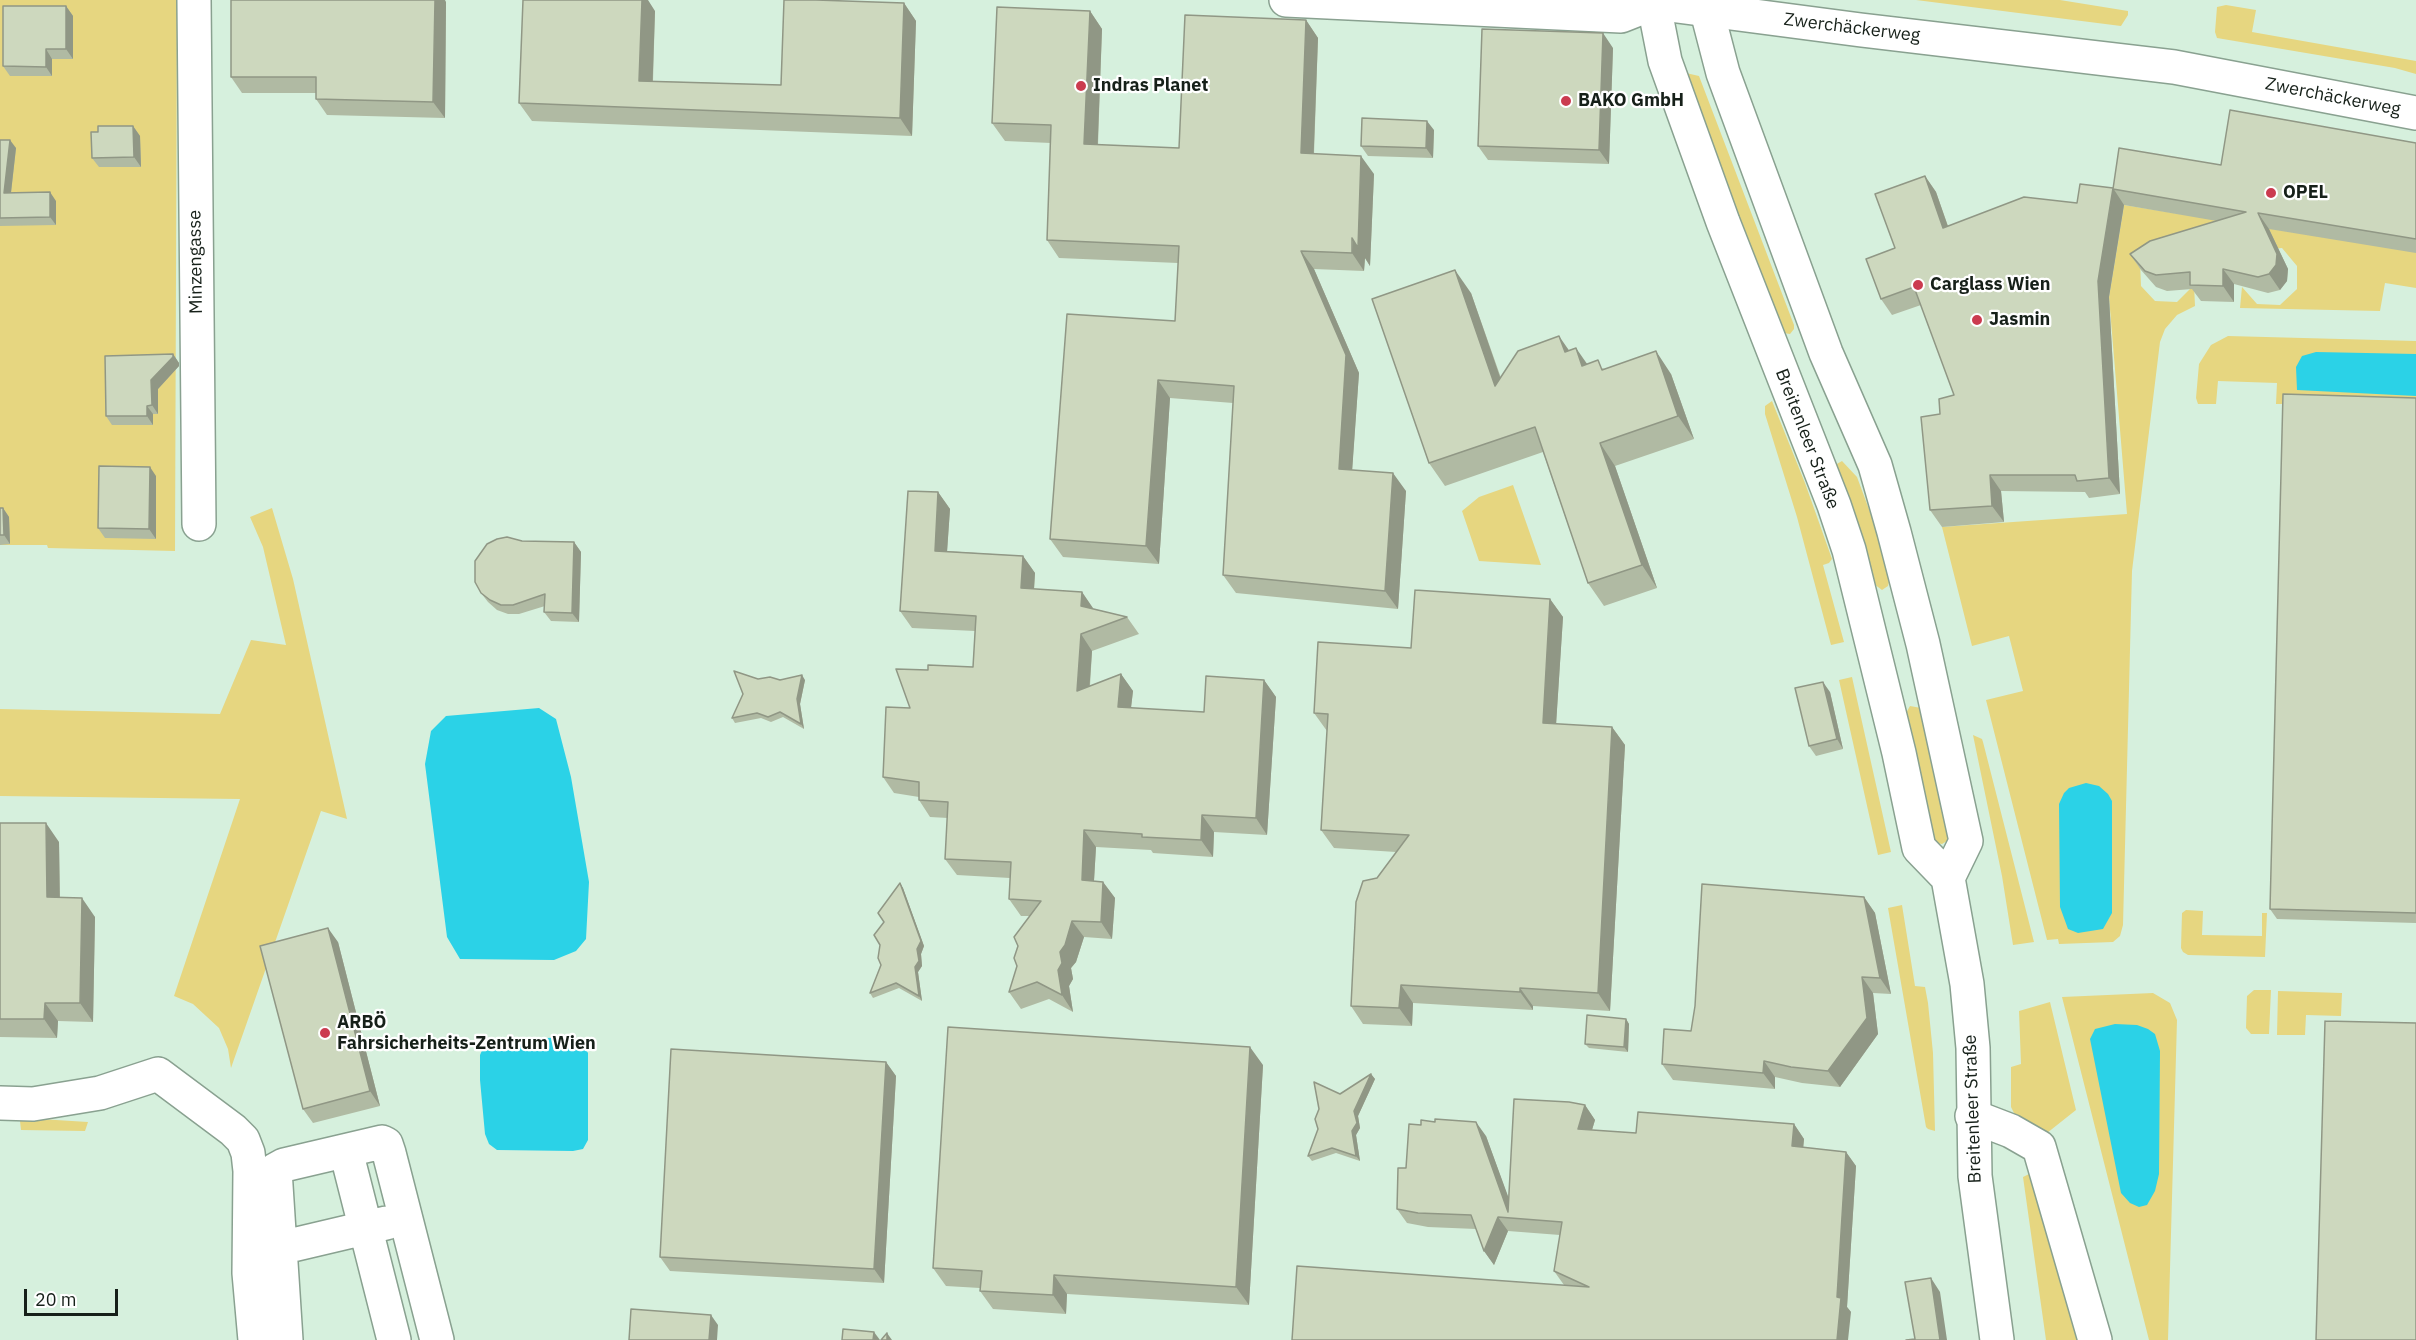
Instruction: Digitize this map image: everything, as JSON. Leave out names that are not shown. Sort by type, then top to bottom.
[{"type":"main road","name":"Minzengasse","points":[[194,0],[199,524]]},
{"type":"main road","name":"Zwerchäckerweg","points":[[1286,0],[1621,16],[1654,1],[1705,5],[1861,30],[2174,67],[2416,113]]},
{"type":"main road","name":"Breitenleer Straße","points":[[1654,1],[1665,61],[1723,222],[1834,505],[1849,550],[1899,753],[1918,848],[1948,878],[1967,984],[1973,1048],[1972,1116],[1978,1213],[1997,1340]]},
{"type":"main road","points":[[1705,5],[1723,73],[1826,353],[1875,465],[1894,532],[1925,655],[1966,841],[1948,878]]},
{"type":"main road","points":[[0,1103],[33,1104],[100,1093],[158,1074],[233,1130],[243,1140],[248,1153],[250,1171],[249,1273],[255,1340]]},
{"type":"main road","points":[[1972,1116],[2011,1131],[2040,1148],[2095,1340]]},
{"type":"main road","points":[[286,1340],[275,1170],[284,1165],[382,1142],[386,1144],[437,1340]]},
{"type":"main road","points":[[346,1151],[394,1340]]},
{"type":"main road","points":[[280,1248],[406,1218]]},
{"type":"shaded area","points":[[0,0],[177,0],[175,551],[0,545]]},
{"type":"shaded area","points":[[1916,0],[2060,0],[2128,11],[2128,15],[2121,26]]},
{"type":"shaded area","points":[[2226,5],[2256,10],[2252,32],[2416,61],[2416,74],[2395,68],[2217,38],[2215,32],[2217,7]]},
{"type":"shaded area","points":[[1686,73],[1699,76],[1794,325],[1790,334],[1783,333]]},
{"type":"shaded area","points":[[2124,205],[2416,252],[2416,288],[2385,283],[2380,311],[2240,308],[2242,287],[2257,304],[2280,305],[2297,289],[2297,266],[2282,248],[2140,261],[2141,286],[2155,301],[2177,302],[2194,285],[2195,306],[2177,315],[2165,329],[2160,342],[2132,571],[2123,925],[2120,936],[2113,942],[2059,944],[2058,939],[2047,940],[1986,700],[2023,691],[2009,636],[1972,646],[1942,527],[2127,514],[2109,297]]},
{"type":"shaded area","points":[[2228,336],[2416,341],[2416,403],[2276,404],[2277,383],[2218,381],[2216,404],[2198,404],[2196,398],[2199,364],[2211,345]]},
{"type":"shaded area","points":[[1772,401],[1832,559],[1823,565],[1844,642],[1831,645],[1797,517],[1765,414],[1765,406]]},
{"type":"shaded area","points":[[1842,461],[1857,477],[1877,531],[1889,582],[1888,586],[1882,590],[1874,584],[1835,465]]},
{"type":"shaded area","points":[[1513,485],[1541,565],[1479,561],[1462,511],[1479,497]]},
{"type":"shaded area","points":[[272,508],[293,579],[347,819],[321,811],[231,1068],[228,1049],[219,1028],[193,1004],[174,996],[240,799],[0,796],[0,709],[220,714],[251,640],[286,645],[263,547],[250,517]]},
{"type":"shaded area","points":[[1852,677],[1891,852],[1878,855],[1839,680]]},
{"type":"shaded area","points":[[1910,706],[1921,708],[1948,834],[1947,841],[1942,844],[1933,839],[1906,713]]},
{"type":"shaded area","points":[[1973,735],[1982,739],[1983,742],[2034,942],[2013,945],[2002,876]]},
{"type":"shaded area","points":[[1902,905],[1915,986],[1925,987],[1928,1003],[1933,1053],[1935,1131],[1926,1127],[1888,908]]},
{"type":"shaded area","points":[[2186,910],[2203,911],[2202,935],[2262,936],[2262,913],[2267,913],[2265,957],[2188,955],[2181,948],[2182,913]]},
{"type":"shaded area","points":[[2254,990],[2271,990],[2269,1034],[2251,1034],[2246,1028],[2247,996]]},
{"type":"shaded area","points":[[2278,991],[2342,993],[2341,1016],[2306,1015],[2305,1035],[2277,1035]]},
{"type":"shaded area","points":[[2153,993],[2170,1003],[2177,1020],[2168,1340],[2149,1340],[2062,997]]},
{"type":"shaded area","points":[[2050,1002],[2076,1110],[2047,1133],[2015,1115],[2011,1107],[2011,1067],[2021,1064],[2019,1011]]},
{"type":"shaded area","points":[[24,1118],[88,1122],[85,1131],[21,1130],[20,1121]]},
{"type":"shaded area","points":[[2029,1174],[2047,1191],[2078,1340],[2046,1340],[2023,1177]]},
{"type":"water","points":[[2316,352],[2416,354],[2416,396],[2297,390],[2296,367],[2302,356]]},
{"type":"water","points":[[539,708],[556,719],[571,777],[589,882],[586,939],[576,951],[554,960],[460,959],[447,937],[425,764],[431,731],[446,716]]},
{"type":"water","points":[[2086,783],[2099,786],[2112,801],[2112,913],[2103,929],[2078,933],[2068,929],[2060,907],[2059,804],[2069,788]]},
{"type":"water","points":[[2115,1024],[2137,1025],[2148,1029],[2155,1034],[2160,1051],[2159,1174],[2155,1191],[2147,1205],[2139,1207],[2130,1203],[2121,1193],[2090,1039],[2095,1029]]},
{"type":"water","points":[[565,1037],[581,1042],[588,1053],[588,1140],[583,1149],[573,1151],[497,1150],[489,1144],[485,1134],[480,1080],[480,1055],[484,1046],[492,1041]]},
{"type":"building","points":[[231,0],[435,0],[433,102],[316,99],[316,77],[231,77]]},
{"type":"building","points":[[523,0],[642,0],[639,81],[781,85],[784,0],[904,3],[900,118],[519,103]]},
{"type":"building","points":[[3,6],[66,6],[66,49],[46,49],[46,67],[3,66]]},
{"type":"building","points":[[997,7],[1090,11],[1084,144],[1179,148],[1185,15],[1306,20],[1301,153],[1361,156],[1358,248],[1352,238],[1352,253],[1301,251],[1346,355],[1339,469],[1393,473],[1385,591],[1223,575],[1234,386],[1158,380],[1146,546],[1050,539],[1067,314],[1175,321],[1179,246],[1047,240],[1051,125],[992,123]]},
{"type":"building","points":[[1482,29],[1603,33],[1599,150],[1478,146]]},
{"type":"building","name":"OPEL","points":[[2230,110],[2416,143],[2416,239],[2258,213],[2277,254],[2276,265],[2269,274],[2258,277],[2223,269],[2223,286],[2190,285],[2190,272],[2156,275],[2145,271],[2130,254],[2150,241],[2246,212],[2113,189],[2119,148],[2221,165]]},
{"type":"building","points":[[1362,118],[1427,121],[1426,148],[1361,146]]},
{"type":"building","points":[[98,126],[133,126],[134,157],[92,158],[91,132],[98,132]]},
{"type":"building","points":[[0,140],[10,140],[4,193],[50,192],[50,217],[0,218]]},
{"type":"building","points":[[1925,176],[1943,228],[2024,197],[2077,203],[2080,184],[2113,188],[2098,281],[2109,478],[2077,481],[2075,475],[1990,475],[1992,506],[1930,510],[1921,417],[1940,414],[1939,399],[1954,395],[1914,287],[1881,299],[1866,259],[1895,248],[1875,194]]},
{"type":"building","points":[[1455,270],[1495,386],[1518,351],[1559,336],[1565,352],[1576,348],[1582,366],[1598,360],[1602,370],[1656,351],[1678,416],[1600,443],[1642,565],[1588,583],[1535,427],[1429,463],[1372,299]]},
{"type":"building","points":[[173,354],[173,357],[151,380],[152,405],[147,406],[147,416],[106,416],[105,356]]},
{"type":"building","points":[[2283,394],[2416,398],[2416,913],[2270,909]]},
{"type":"building","points":[[99,466],[150,467],[149,529],[98,528]]},
{"type":"building","points":[[908,491],[938,492],[935,551],[1023,556],[1021,588],[1082,592],[1081,606],[1127,617],[1081,634],[1077,691],[1121,674],[1118,707],[1204,712],[1206,676],[1264,680],[1256,818],[1202,815],[1201,840],[1142,837],[1142,834],[1084,830],[1082,880],[1103,882],[1101,922],[1072,921],[1065,945],[1060,952],[1062,963],[1058,970],[1062,995],[1037,982],[1009,992],[1017,966],[1014,958],[1018,946],[1014,937],[1041,901],[1009,899],[1011,862],[945,859],[948,802],[919,800],[919,782],[883,777],[886,707],[910,708],[896,669],[928,670],[928,665],[973,667],[976,616],[900,611]]},
{"type":"building","points":[[0,508],[3,508],[4,535],[0,535]]},
{"type":"building","points":[[507,537],[522,541],[574,542],[572,613],[544,612],[545,594],[513,605],[501,605],[481,593],[475,582],[475,561],[487,544]]},
{"type":"building","points":[[1415,590],[1550,599],[1543,723],[1612,727],[1598,993],[1520,988],[1520,992],[1401,985],[1399,1008],[1351,1006],[1356,902],[1363,881],[1377,878],[1409,835],[1321,830],[1328,714],[1314,713],[1318,642],[1411,648]]},
{"type":"building","points":[[734,671],[758,679],[770,677],[780,680],[802,675],[797,699],[801,724],[780,712],[768,717],[757,713],[732,718],[743,694]]},
{"type":"building","points":[[1823,682],[1837,739],[1809,746],[1795,688]]},
{"type":"building","points":[[0,823],[46,823],[47,897],[82,898],[80,1003],[45,1003],[44,1019],[0,1019]]},
{"type":"building","points":[[900,883],[921,941],[917,949],[919,961],[915,967],[919,996],[896,983],[870,993],[881,965],[878,958],[880,945],[874,935],[884,922],[878,913]]},
{"type":"building","points":[[1702,884],[1864,897],[1880,978],[1862,977],[1867,1018],[1828,1071],[1764,1061],[1763,1073],[1662,1064],[1664,1029],[1691,1031],[1695,1006]]},
{"type":"building","name":"ARBÖ Fahrsicherheits-Zentrum Wien","points":[[328,928],[370,1091],[303,1109],[260,946]]},
{"type":"building","points":[[1587,1015],[1626,1019],[1624,1047],[1585,1044]]},
{"type":"building","points":[[2325,1021],[2416,1023],[2416,1340],[2316,1340]]},
{"type":"building","points":[[948,1027],[1250,1047],[1236,1287],[1054,1275],[1053,1295],[980,1291],[982,1271],[933,1268]]},
{"type":"building","points":[[671,1049],[886,1062],[874,1269],[660,1257]]},
{"type":"building","points":[[1371,1074],[1354,1111],[1357,1123],[1352,1131],[1356,1156],[1332,1148],[1308,1156],[1318,1129],[1315,1119],[1319,1109],[1314,1082],[1340,1094]]},
{"type":"building","points":[[1514,1099],[1585,1105],[1578,1129],[1636,1133],[1638,1112],[1794,1124],[1792,1146],[1846,1152],[1837,1297],[1841,1298],[1837,1340],[1292,1340],[1297,1266],[1589,1287],[1554,1271],[1562,1222],[1498,1217],[1484,1251],[1471,1215],[1418,1213],[1397,1209],[1398,1168],[1406,1168],[1409,1124],[1421,1125],[1421,1120],[1435,1122],[1435,1119],[1476,1122],[1508,1212]]},
{"type":"building","points":[[1931,1278],[1940,1340],[1906,1340],[1915,1339],[1905,1282]]},
{"type":"building","points":[[631,1309],[711,1315],[709,1340],[629,1340]]},
{"type":"building","points":[[843,1329],[874,1332],[873,1340],[842,1340]]},
{"type":"place","name":"Indras Planet","points":[[1081,86]]},
{"type":"place","name":"BAKO GmbH","points":[[1566,101]]},
{"type":"place","name":"OPEL","points":[[2271,193]]},
{"type":"place","name":"Carglass Wien","points":[[1918,285]]},
{"type":"place","name":"Jasmin","points":[[1977,320]]},
{"type":"place","name":"ARBÖ Fahrsicherheits-Zentrum Wien","points":[[325,1033]]}]
